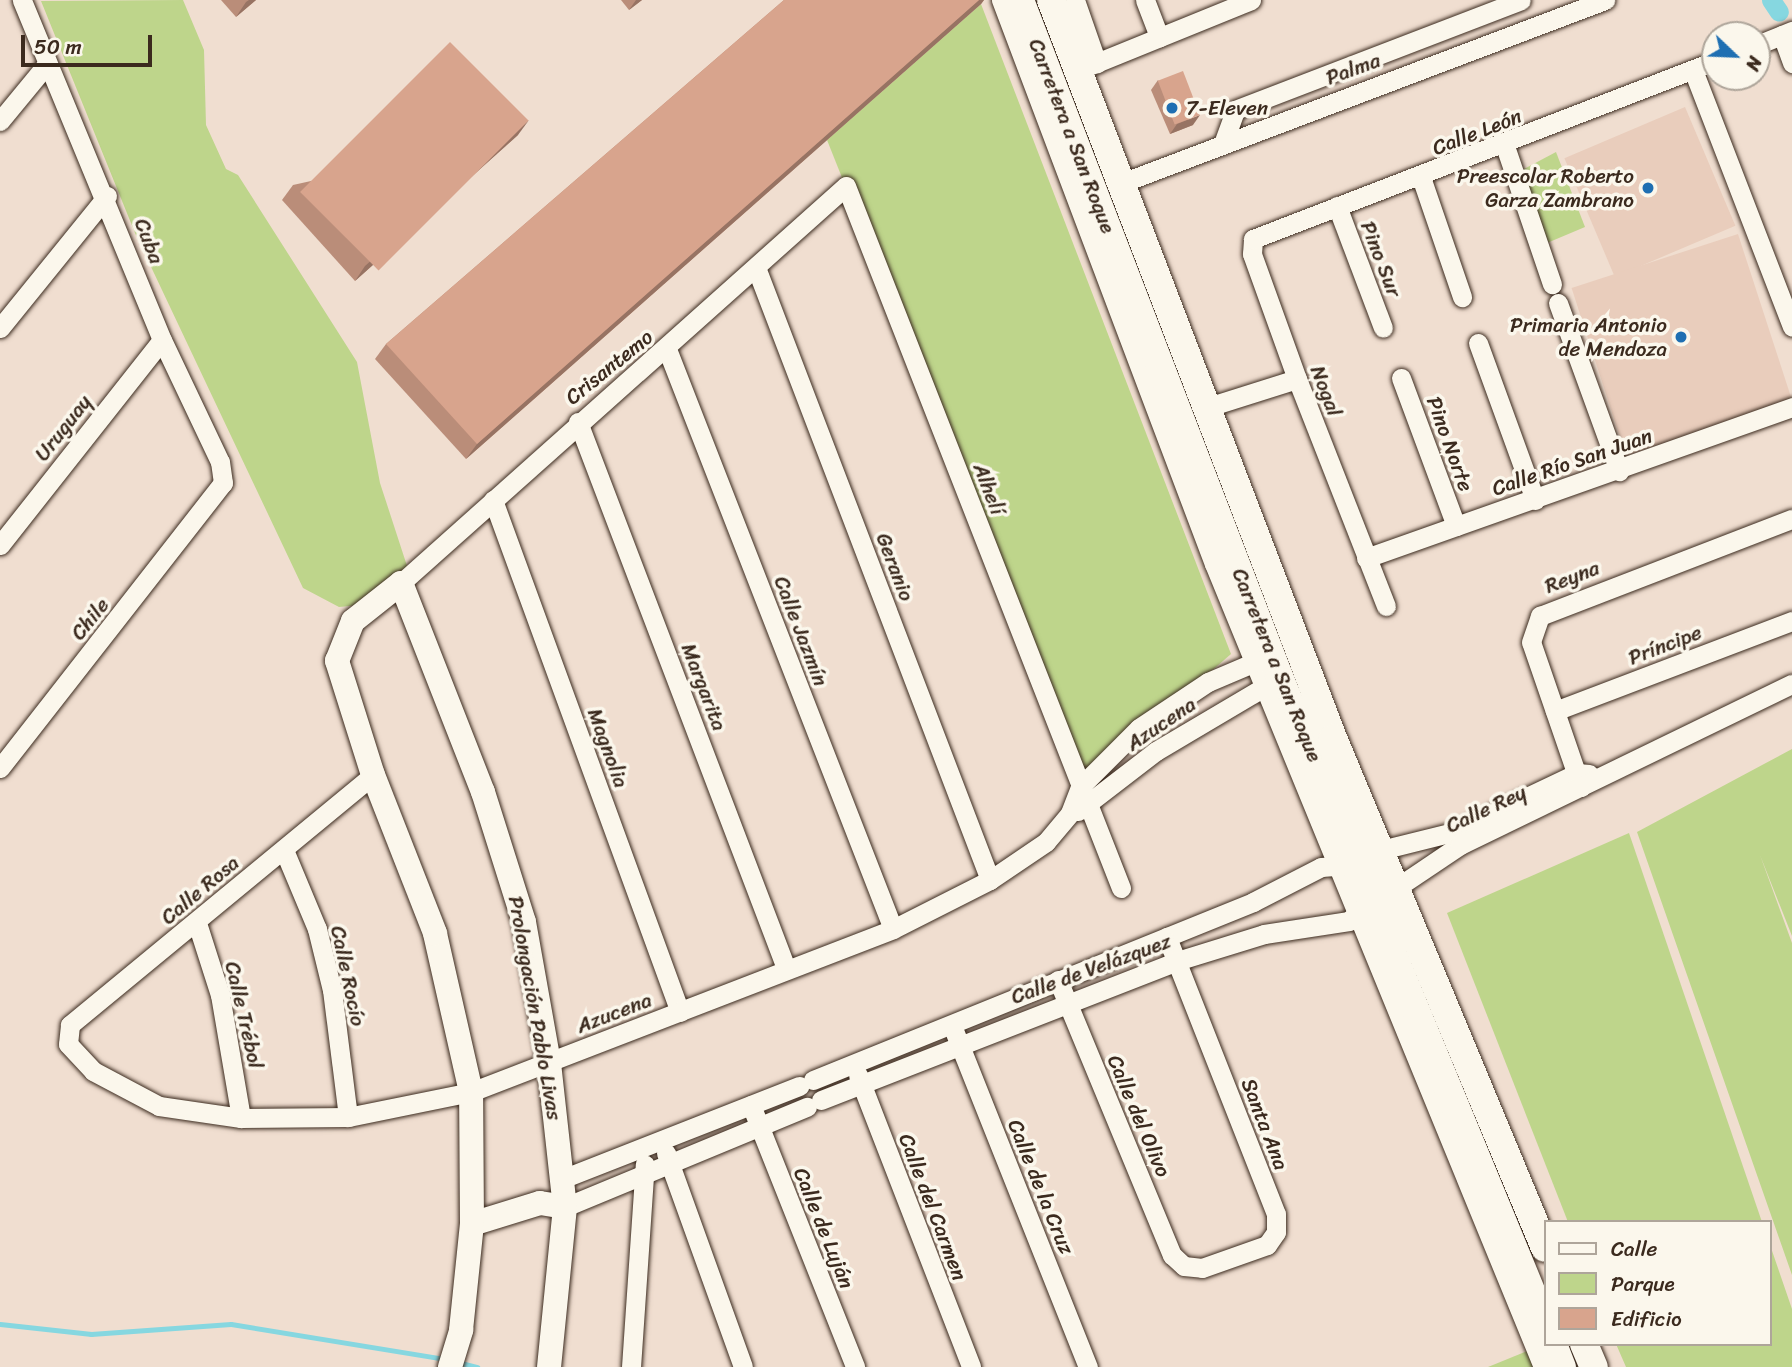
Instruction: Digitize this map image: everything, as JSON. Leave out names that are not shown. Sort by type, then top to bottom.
[{"type":"main road","name":"Carretera a San Roque","points":[[1020,0],[1211,498],[1272,671],[1368,878],[1544,1322]]},
{"type":"main road","name":"Carretera a San Roque","points":[[1057,5],[1086,67],[1119,184],[1208,407],[1357,796],[1368,878],[1420,948],[1544,1246]]},
{"type":"main road","points":[[1151,342],[1208,407],[1211,498]]},
{"type":"main road","points":[[1274,584],[1272,671],[1307,691],[1333,738]]},
{"type":"main road","points":[[1554,1346],[1562,1367]]},
{"type":"main road","points":[[1585,1346],[1594,1367]]},
{"type":"street","name":"Cuba","points":[[22,0],[47,64],[107,196],[162,340],[220,462],[223,483],[216,499]]},
{"type":"street","points":[[1001,0],[1272,671],[1177,700],[1080,787]]},
{"type":"street","points":[[1145,0],[1159,37]]},
{"type":"street","points":[[1086,67],[1249,0]]},
{"type":"street","points":[[1224,141],[1235,110],[1521,0]]},
{"type":"street","name":"Palma","points":[[1119,184],[1224,141],[1605,0]]},
{"type":"street","points":[[1787,33],[1792,63]]},
{"type":"street","points":[[0,121],[47,64]]},
{"type":"street","name":"Calle León","points":[[1253,239],[1505,146],[1701,66]]},
{"type":"street","points":[[1693,69],[1792,327]]},
{"type":"street","points":[[1505,146],[1552,284]]},
{"type":"street","points":[[1421,177],[1462,297]]},
{"type":"street","name":"Crisantemo","points":[[401,583],[578,422],[757,270],[846,186]]},
{"type":"street","name":"Alhelí","points":[[846,186],[1080,787]]},
{"type":"street","points":[[0,328],[107,196]]},
{"type":"street","name":"Pino Sur","points":[[1337,206],[1383,328]]},
{"type":"street","name":"Nogal","points":[[1253,239],[1252,254],[1385,606]]},
{"type":"street","name":"Geranio","points":[[757,270],[990,880]]},
{"type":"street","points":[[1558,303],[1619,471]]},
{"type":"street","name":"Uruguay","points":[[0,545],[162,340]]},
{"type":"street","points":[[1478,343],[1535,500]]},
{"type":"street","name":"Calle Jazmín","points":[[667,349],[892,929]]},
{"type":"street","name":"Pino Norte","points":[[1401,378],[1456,526]]},
{"type":"street","points":[[1208,407],[1297,379]]},
{"type":"street","name":"Calle Río San Juan","points":[[1366,558],[1619,471],[1792,407]]},
{"type":"street","name":"Margarita","points":[[578,422],[786,968]]},
{"type":"street","name":"Chile","points":[[0,768],[216,499]]},
{"type":"street","name":"Magnolia","points":[[492,500],[680,1012]]},
{"type":"street","name":"Reyna","points":[[1579,780],[1531,642],[1540,616],[1792,519]]},
{"type":"street","points":[[401,583],[353,621],[338,672],[373,775],[435,933],[471,1092],[472,1224],[461,1330],[450,1367]]},
{"type":"street","name":"Prolongación Pablo Livas","points":[[401,583],[512,879],[549,1063],[565,1207],[550,1364]]},
{"type":"street","name":"Príncipe","points":[[1555,711],[1792,621]]},
{"type":"street","name":"Azucena","points":[[68,1044],[126,1092],[159,1106],[241,1118],[348,1117],[471,1092],[892,929],[990,880],[1046,842],[1080,811],[1156,751],[1272,671]]},
{"type":"street","name":"Calle Rey","points":[[1368,878],[1792,684]]},
{"type":"street","name":"Calle Rosa","points":[[68,1044],[70,1025],[197,923],[373,775]]},
{"type":"street","name":"Azucena","points":[[1080,787],[1080,811]]},
{"type":"street","points":[[1080,811],[1121,888]]},
{"type":"street","name":"Calle Rey","points":[[1368,878],[1456,838]]},
{"type":"street","name":"Calle Rocío","points":[[284,850],[317,929],[329,978],[348,1117]]},
{"type":"street","points":[[1368,878],[1544,1367]]},
{"type":"street","name":"Calle de Velázquez","points":[[562,1179],[1253,902],[1368,878]]},
{"type":"street","name":"Calle de Velázquez","points":[[565,1207],[1066,1001],[1177,961],[1264,934],[1336,924],[1368,878]]},
{"type":"street","points":[[1253,902],[1264,934]]},
{"type":"street","name":"Calle Trébol","points":[[197,923],[220,995],[241,1118]]},
{"type":"street","name":"Santa Ana","points":[[1167,937],[1278,1225],[1267,1245],[1202,1269],[1184,1266]]},
{"type":"street","name":"Calle del Olivo","points":[[1058,979],[1172,1255],[1184,1266]]},
{"type":"street","name":"Calle de la Cruz","points":[[952,1023],[1087,1367]]},
{"type":"street","name":"Calle del Carmen","points":[[854,1064],[971,1367]]},
{"type":"street","name":"Calle de Luján","points":[[751,1105],[855,1367]]},
{"type":"street","points":[[653,1142],[669,1165],[743,1367]]},
{"type":"street","points":[[631,1367],[645,1176],[653,1142]]},
{"type":"street","points":[[540,1203],[562,1179]]},
{"type":"street","points":[[472,1224],[540,1203],[565,1207]]},
{"type":"shaded area","name":"Preescolar Roberto Garza Zambrano","points":[[1685,107],[1735,226],[1615,277],[1564,158]]},
{"type":"shaded area","name":"Primaria Antonio de Mendoza","points":[[1738,234],[1792,402],[1626,455],[1572,288]]},
{"type":"green space","points":[[183,0],[204,50],[206,125],[226,169],[238,175],[357,362],[380,483],[409,572],[360,605],[339,607],[303,588],[135,233],[41,1]]},
{"type":"green space","points":[[981,4],[1231,654],[1083,782],[827,140]]},
{"type":"green space","points":[[1556,152],[1585,227],[1547,243],[1522,170]]},
{"type":"green space","points":[[1792,749],[1792,936],[1760,855],[1792,943],[1792,1275],[1637,832]]},
{"type":"green space","points":[[1629,833],[1761,1220],[1567,1220],[1447,913]]},
{"type":"green space","points":[[1771,1248],[1792,1309],[1792,1367],[1626,1367],[1617,1346],[1771,1346]]},
{"type":"green space","points":[[1527,1351],[1533,1367],[1488,1367]]},
{"type":"building","points":[[784,0],[979,0],[477,444],[386,344]]},
{"type":"building","points":[[450,42],[528,120],[379,270],[300,192]]},
{"type":"building","points":[[1183,71],[1200,115],[1175,125],[1158,81]]},
{"type":"waterway","points":[[1771,0],[1779,12]]},
{"type":"waterway","points":[[0,1324],[91,1334],[231,1324],[444,1359]]},
{"type":"waterway","points":[[457,1362],[477,1367]]},
{"type":"place","name":"7-Eleven","points":[[1172,108]]},
{"type":"place","name":"Preescolar Roberto Garza Zambrano","points":[[1648,188]]},
{"type":"place","name":"Primaria Antonio de Mendoza","points":[[1681,337]]}]
